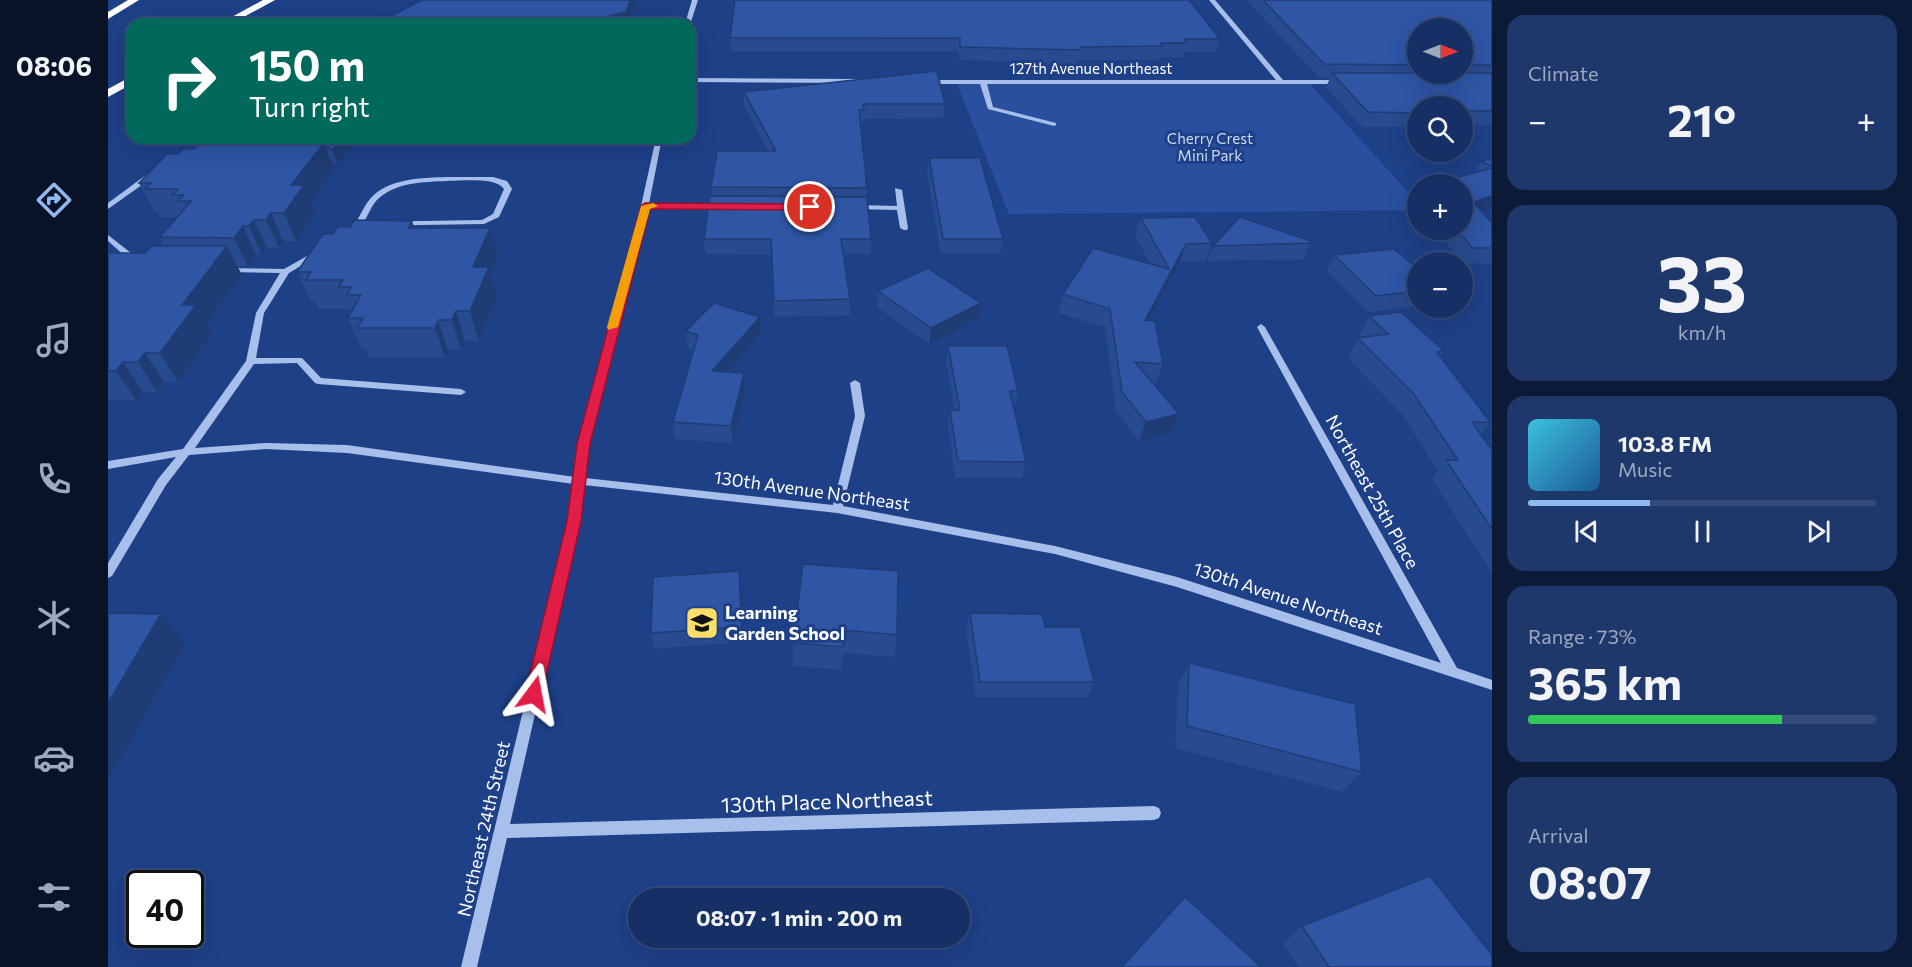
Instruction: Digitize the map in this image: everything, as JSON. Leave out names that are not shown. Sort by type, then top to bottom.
[{"type":"highway","points":[[108,6],[115,0]]},
{"type":"highway","points":[[108,16],[134,0]]},
{"type":"highway","points":[[236,18],[270,0]]},
{"type":"highway","points":[[108,94],[126,83]]},
{"type":"street","points":[[690,18],[695,0]]},
{"type":"street","points":[[1212,0],[1281,82]]},
{"type":"street","points":[[696,80],[875,81]]},
{"type":"street","name":"127th Avenue Northeast","points":[[923,81],[1351,82]]},
{"type":"street","points":[[983,82],[990,108],[1054,124]]},
{"type":"street","name":"Northeast 24th Street","points":[[469,967],[574,521],[584,444],[600,371],[645,206],[657,144]]},
{"type":"street","points":[[108,207],[153,174]]},
{"type":"street","points":[[493,179],[504,183],[508,189],[496,215],[484,222],[355,227],[375,197],[390,188],[417,181],[493,179]]},
{"type":"street","points":[[898,189],[904,228]]},
{"type":"street","points":[[645,206],[734,207]]},
{"type":"street","points":[[841,207],[900,208]]},
{"type":"street","points":[[108,237],[140,265],[149,267]]},
{"type":"street","points":[[108,573],[162,482],[251,361],[260,313],[286,271],[327,248]]},
{"type":"street","points":[[216,270],[286,271]]},
{"type":"street","name":"Northeast 25th Place","points":[[1261,327],[1453,673]]},
{"type":"street","points":[[251,361],[299,360],[318,381],[460,393]]},
{"type":"street","points":[[837,509],[860,416],[855,383]]},
{"type":"street","name":"130th Avenue Northeast","points":[[108,465],[186,452],[266,446],[346,449],[579,481],[837,509],[1055,550],[1166,579],[1492,685]]},
{"type":"street","name":"130th Place Northeast","points":[[502,831],[1154,813]]},
{"type":"green space","name":"Cherry Crest Mini Park","points":[[957,84],[1310,84],[1407,191],[1407,210],[1009,214]]},
{"type":"building","points":[[422,0],[631,0],[626,12],[601,18],[374,18],[378,15],[391,16]]},
{"type":"building","points":[[735,0],[1189,0],[1220,39],[1184,39],[1187,43],[1161,43],[1163,46],[1080,47],[1080,50],[960,47],[960,38],[730,38]]},
{"type":"building","points":[[1263,0],[1492,0],[1492,65],[1473,65],[1473,18],[1407,18],[1407,65],[1324,64]]},
{"type":"building","points":[[937,71],[945,104],[863,104],[864,110],[859,110],[867,188],[711,187],[717,151],[776,151],[744,92]]},
{"type":"building","points":[[1332,73],[1407,73],[1407,84],[1473,84],[1473,73],[1492,73],[1492,111],[1473,111],[1473,96],[1407,96],[1407,113],[1368,112]]},
{"type":"building","points":[[199,144],[323,144],[291,185],[304,185],[284,213],[271,213],[266,220],[254,220],[249,226],[243,226],[234,238],[160,237],[191,201],[178,201],[184,195],[172,195],[178,189],[145,189],[151,183],[139,183],[167,154],[178,154],[183,149],[194,149]]},
{"type":"building","points":[[324,144],[336,144],[332,150]]},
{"type":"building","points":[[929,158],[980,158],[1003,239],[943,239]]},
{"type":"building","points":[[1492,159],[1492,167],[1481,161]]},
{"type":"building","points":[[1492,168],[1492,196],[1473,202],[1473,174],[1470,174]]},
{"type":"building","points":[[710,196],[867,197],[871,239],[841,239],[850,299],[774,301],[771,239],[704,239]]},
{"type":"building","points":[[1473,202],[1492,223],[1492,248],[1473,248],[1466,240],[1473,240]]},
{"type":"building","points":[[1195,217],[1212,243],[1186,244],[1145,320],[1155,321],[1163,364],[1135,362],[1179,414],[1146,422],[1122,392],[1110,309],[1063,294],[1093,248],[1169,269],[1141,218]]},
{"type":"building","points":[[1240,217],[1311,241],[1310,243],[1213,246]]},
{"type":"building","points":[[354,220],[412,221],[408,228],[490,228],[473,267],[489,267],[470,311],[456,311],[452,320],[438,320],[435,328],[357,328],[363,318],[348,318],[361,295],[347,295],[351,287],[339,287],[343,280],[306,280],[311,272],[297,272],[323,234],[333,234],[338,227],[350,227]]},
{"type":"building","points":[[152,246],[227,246],[182,305],[196,305],[160,353],[145,353],[138,362],[123,362],[116,371],[108,371],[108,253],[145,253]]},
{"type":"building","points":[[1394,249],[1407,260],[1407,292],[1376,296],[1334,255]]},
{"type":"building","points":[[928,268],[981,303],[931,328],[878,291]]},
{"type":"building","points":[[714,303],[760,317],[712,371],[744,373],[731,426],[673,422],[698,335],[686,331]]},
{"type":"building","points":[[1401,312],[1444,351],[1437,352],[1490,422],[1472,422],[1492,450],[1492,529],[1446,460],[1458,460],[1413,393],[1358,338],[1388,334],[1369,316]]},
{"type":"building","points":[[948,346],[1007,346],[1018,391],[1010,391],[1026,462],[958,461],[950,410],[960,410]]},
{"type":"building","points":[[803,564],[898,571],[897,635],[844,630],[843,647],[793,643]]},
{"type":"building","points":[[739,571],[742,627],[651,633],[653,577]]},
{"type":"building","points":[[108,613],[161,614],[108,703]]},
{"type":"building","points":[[970,613],[1042,614],[1045,627],[1080,627],[1094,682],[980,682]]},
{"type":"building","points":[[1189,663],[1355,704],[1362,772],[1187,726]]},
{"type":"building","points":[[1430,876],[1492,955],[1492,967],[1329,967],[1302,926]]},
{"type":"building","points":[[1185,897],[1261,967],[1122,967]]},
{"type":"slow traffic","points":[[612,327],[645,206],[653,206]]},
{"type":"place","name":"Learning Garden School","points":[[702,623]]},
{"type":"route","points":[[534,694],[574,521],[584,444],[600,371],[645,206],[810,207]]}]
